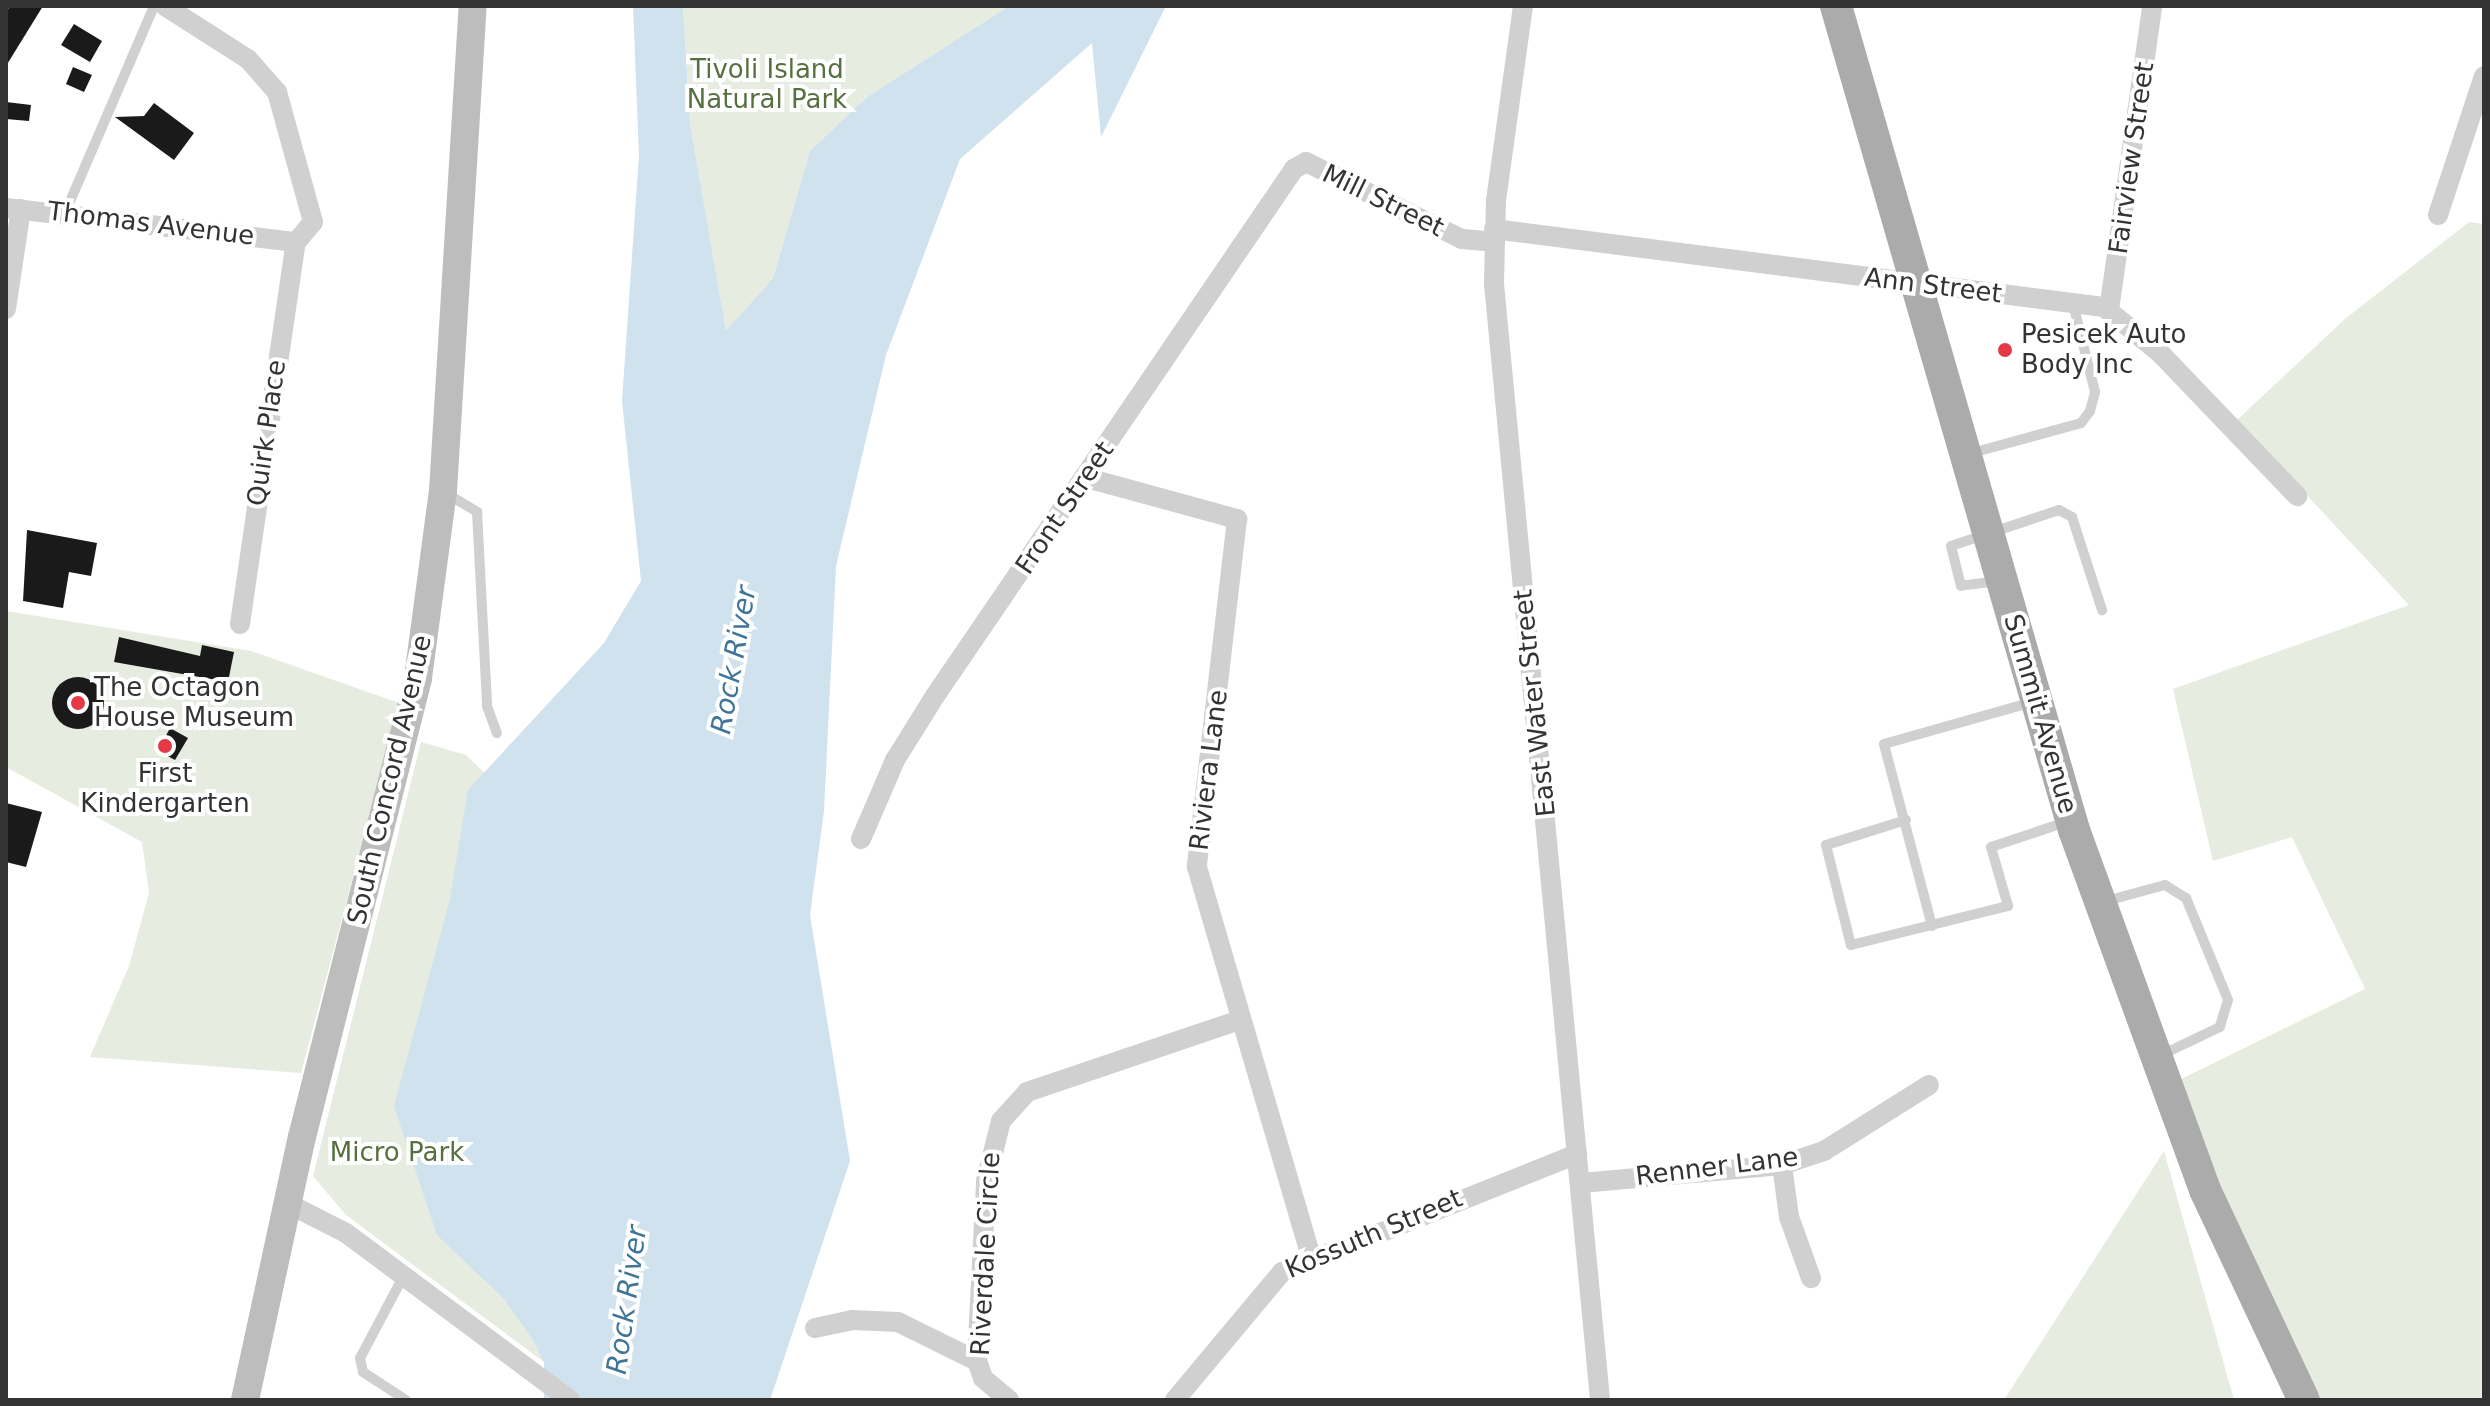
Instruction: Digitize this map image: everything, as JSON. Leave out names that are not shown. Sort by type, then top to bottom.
[{"type":"main road","name":"Summit Avenue","points":[[1836,6],[2071,820],[2205,1190],[2304,1400]]},
{"type":"street","name":"Quirk Place","points":[[165,6],[248,59],[277,92],[313,222],[296,242],[240,624]]},
{"type":"street","name":"South Concord Avenue","points":[[245,1400],[287,1203],[406,733],[443,491],[473,6]]},
{"type":"street","name":"East Water Street","points":[[1523,6],[1494,236],[1600,1400]]},
{"type":"street","name":"Fairview Street","points":[[2109,310],[2152,6]]},
{"type":"street","points":[[2438,215],[2484,76]]},
{"type":"street","name":"Mill Street","points":[[1282,185],[1306,162],[1462,239],[1494,236]]},
{"type":"street","name":"Front Street","points":[[861,839],[895,760],[935,696],[1087,478],[1282,185]]},
{"type":"street","name":"Thomas Avenue","points":[[14,208],[296,242]]},
{"type":"street","points":[[6,309],[14,208]]},
{"type":"street","name":"Ann Street","points":[[1494,236],[1914,283],[2109,310]]},
{"type":"street","points":[[2109,310],[2297,496]]},
{"type":"street","name":"Riviera Lane","points":[[1087,478],[1237,519],[1197,867],[1311,1256]]},
{"type":"street","name":"Riverdale Circle","points":[[1009,1400],[983,1378],[977,1361],[989,1154],[1015,1103],[1072,1074],[1240,1020]]},
{"type":"street","name":"Renner Lane","points":[[1581,1183],[1782,1165],[1824,1151],[1929,1085]]},
{"type":"street","name":"Kossuth Street","points":[[1175,1400],[1270,1280],[1311,1256],[1577,1154]]},
{"type":"street","points":[[1782,1165],[1789,1217],[1811,1278]]},
{"type":"street","points":[[287,1203],[311,1210],[404,1275],[570,1400]]},
{"type":"street","points":[[815,1328],[852,1320],[898,1322],[977,1361]]},
{"type":"lane","points":[[65,213],[154,6]]},
{"type":"lane","points":[[1966,455],[2081,423],[2090,411],[2095,392],[2073,304]]},
{"type":"lane","points":[[443,491],[477,512],[487,706],[497,733]]},
{"type":"lane","points":[[1987,530],[2059,510],[2072,517],[2102,610]]},
{"type":"lane","points":[[1932,926],[1884,744],[2037,701]]},
{"type":"lane","points":[[1906,820],[1826,845],[1851,945],[2008,906],[1991,847],[2071,820]]},
{"type":"lane","points":[[2100,902],[2165,885],[2186,898],[2228,1000],[2220,1027],[2156,1058]]},
{"type":"lane","points":[[404,1275],[360,1358],[363,1372],[406,1400]]},
{"type":"green space","name":"Tivoli Island Natural Park","points":[[683,6],[1009,6],[867,97],[810,151],[773,278],[726,332],[690,123]]},
{"type":"green space","points":[[2469,222],[2484,224],[2484,1400],[2313,1400],[2175,1082],[2365,989],[2292,837],[2213,861],[2173,689],[2409,605],[2237,420],[2345,319]]},
{"type":"green space","name":"Micro Park","points":[[6,611],[251,651],[399,703],[301,1073],[90,1057],[129,966],[149,893],[142,842],[6,767]]},
{"type":"green space","name":"Micro Park","points":[[421,742],[466,755],[501,789],[544,1362],[346,1215],[313,1176]]},
{"type":"green space","points":[[2164,1151],[2234,1400],[2004,1400]]},
{"type":"water","name":"Rock River","points":[[633,6],[683,6],[690,123],[726,331],[773,278],[810,151],[867,97],[1009,6],[1166,6],[1101,137],[1092,43],[960,159],[886,355],[836,566],[824,811],[810,915],[850,1161],[770,1400],[544,1400],[544,1362],[533,1340],[504,1299],[437,1235],[394,1106],[450,899],[468,790],[604,643],[641,581],[622,401],[639,155]]},
{"type":"building","points":[[10,6],[43,6],[6,66],[6,12]]},
{"type":"building","points":[[74,24],[102,41],[90,62],[61,45]]},
{"type":"building","points":[[73,67],[92,75],[84,92],[66,84]]},
{"type":"building","points":[[6,102],[31,105],[29,121],[6,119]]},
{"type":"building","points":[[154,103],[194,133],[174,160],[115,117],[144,116]]},
{"type":"building","points":[[27,530],[97,543],[91,576],[69,572],[63,608],[23,601]]},
{"type":"building","points":[[119,637],[200,656],[202,645],[234,652],[228,682],[114,662]]},
{"type":"building","name":"The Octagon House Museum","points":[[78,677],[96,685],[104,703],[96,721],[78,729],[60,721],[52,703],[60,685]]},
{"type":"building","points":[[170,728],[188,738],[175,760],[158,751]]},
{"type":"building","points":[[6,803],[42,812],[26,867],[6,862]]},
{"type":"place","name":"Pesicek Auto Body Inc","points":[[2005,350]]},
{"type":"place","name":"The Octagon House Museum","points":[[78,703]]},
{"type":"place","name":"First Kindergarten","points":[[165,746]]}]
